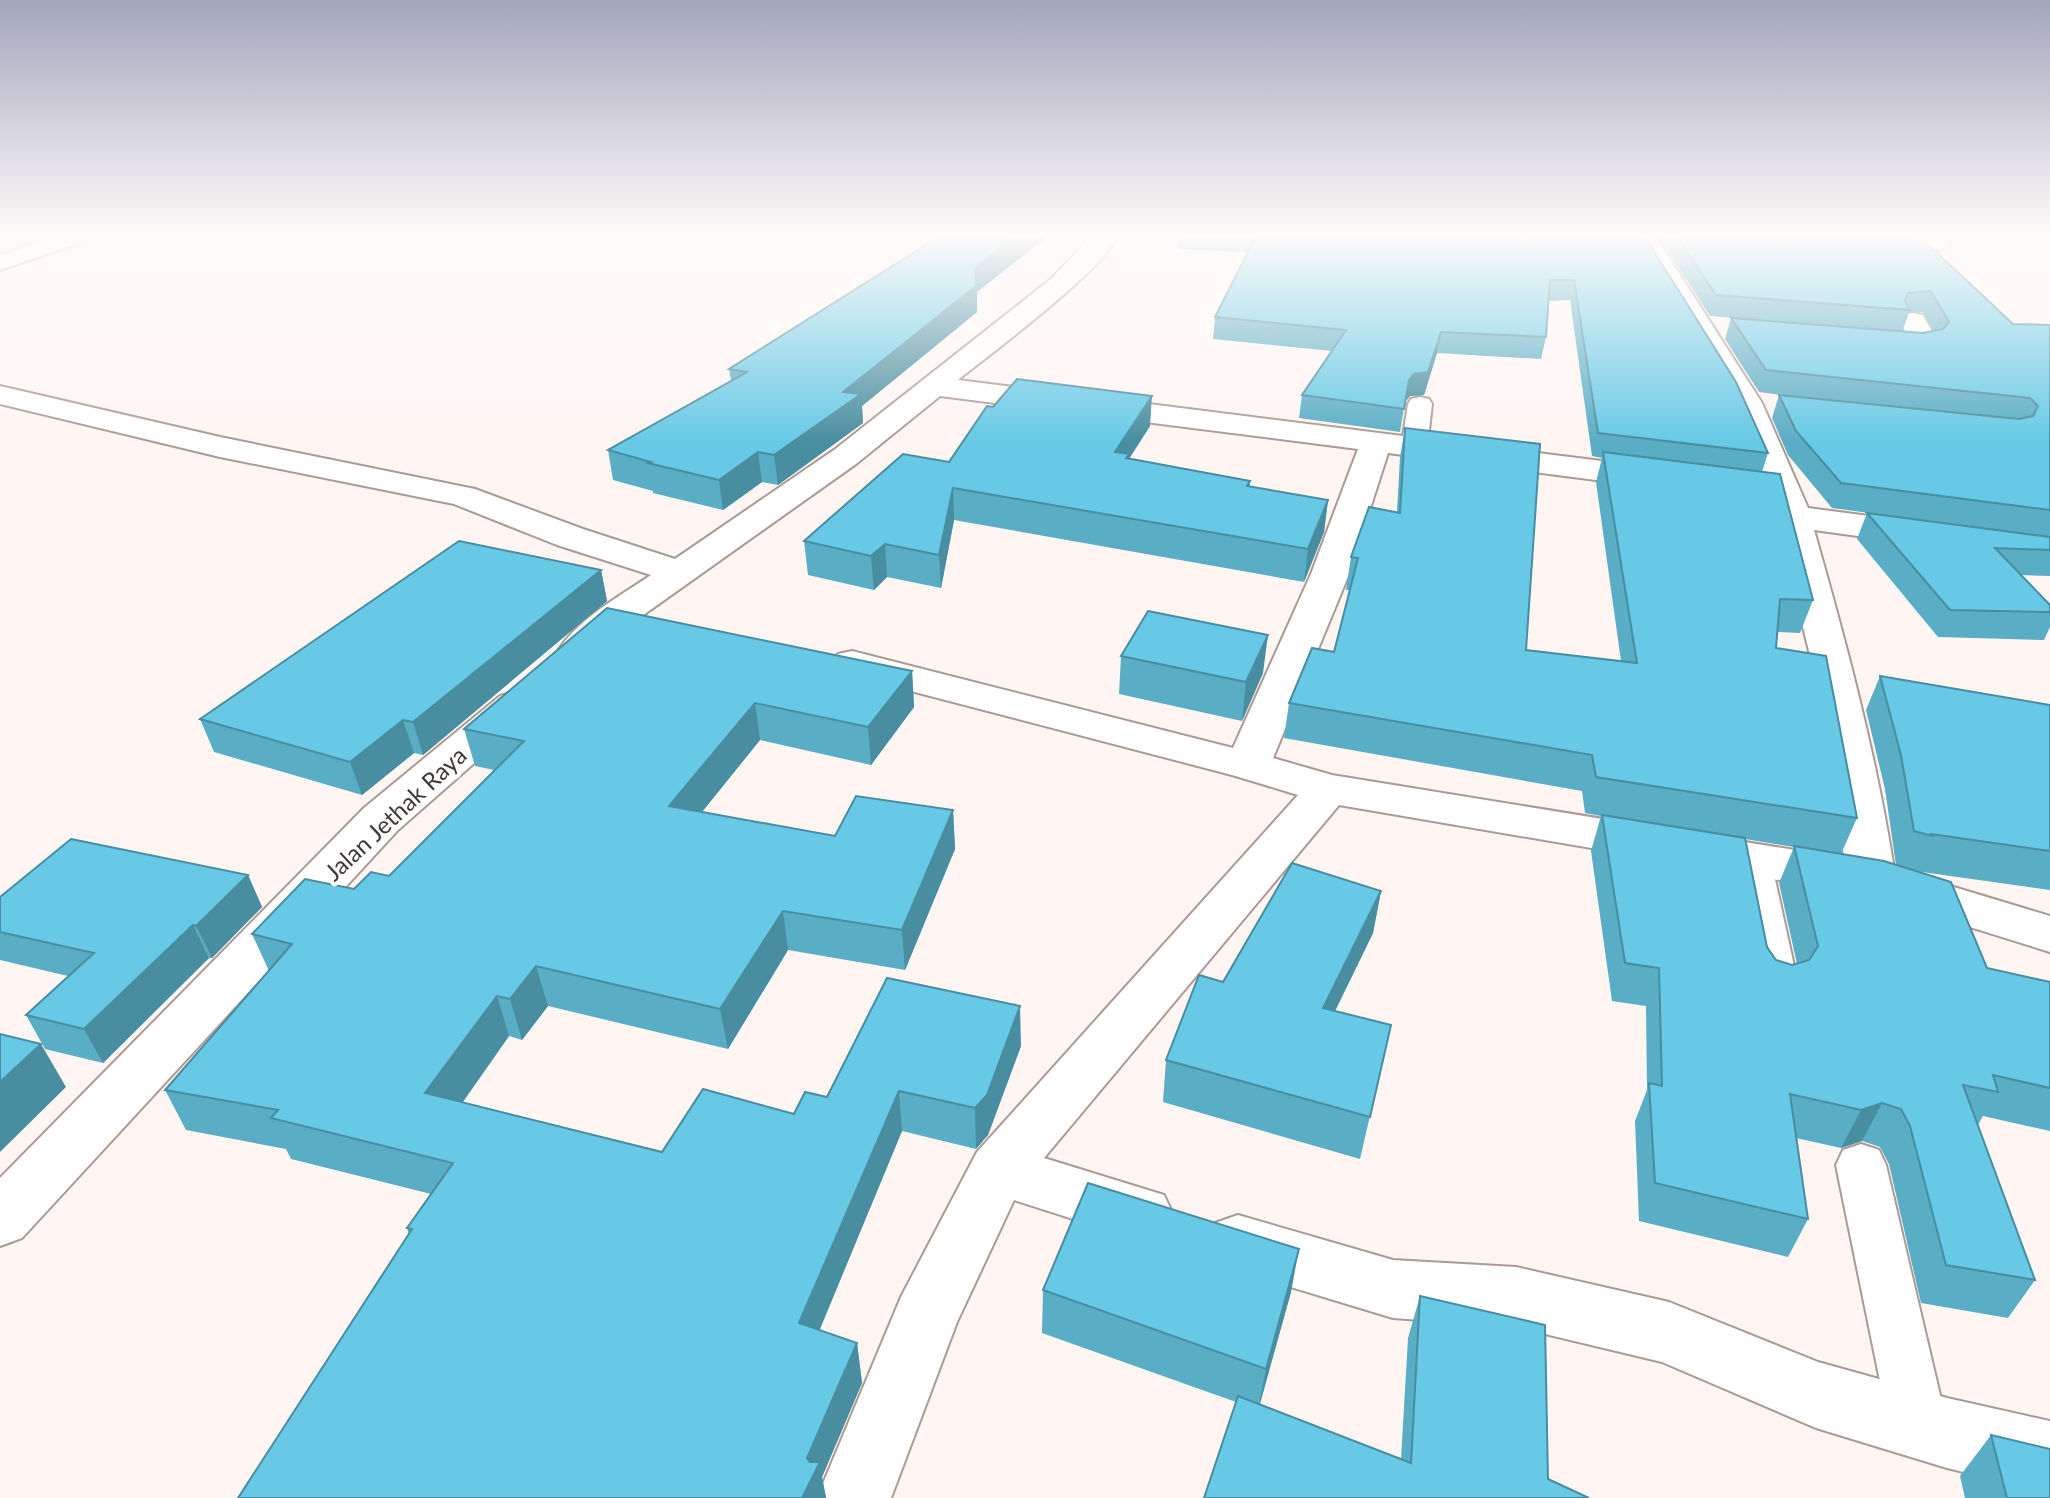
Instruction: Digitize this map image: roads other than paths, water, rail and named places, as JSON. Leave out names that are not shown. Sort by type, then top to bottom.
[{"type":"street","name":"Jalan Jethak Raya","points":[[0,1219],[381,819],[647,617],[682,573],[845,457],[1035,304]]},
{"type":"street","points":[[1698,304],[1716,327],[1763,405],[1779,500],[1836,685],[1859,790],[1871,879]]},
{"type":"street","points":[[1853,339],[1914,344],[1924,342],[1913,321]]},
{"type":"street","points":[[934,386],[1694,482]]},
{"type":"street","points":[[0,395],[220,447],[463,496],[570,537],[682,573]]},
{"type":"street","points":[[1248,765],[1330,574],[1376,443]]},
{"type":"street","points":[[1779,500],[1960,538]]},
{"type":"street","points":[[819,656],[1248,765],[1328,789],[1871,879],[2050,934]]},
{"type":"street","points":[[1836,685],[1882,694]]},
{"type":"street","points":[[854,1498],[925,1319],[998,1170],[1328,789]]},
{"type":"street","points":[[998,1170],[1393,1289],[1516,1297],[1669,1333],[1816,1395],[1918,1425],[2050,1457]]},
{"type":"lane","points":[[1414,448],[1420,404]]},
{"type":"lane","points":[[1751,861],[1776,984]]},
{"type":"lane","points":[[1861,1165],[1918,1425]]}]
